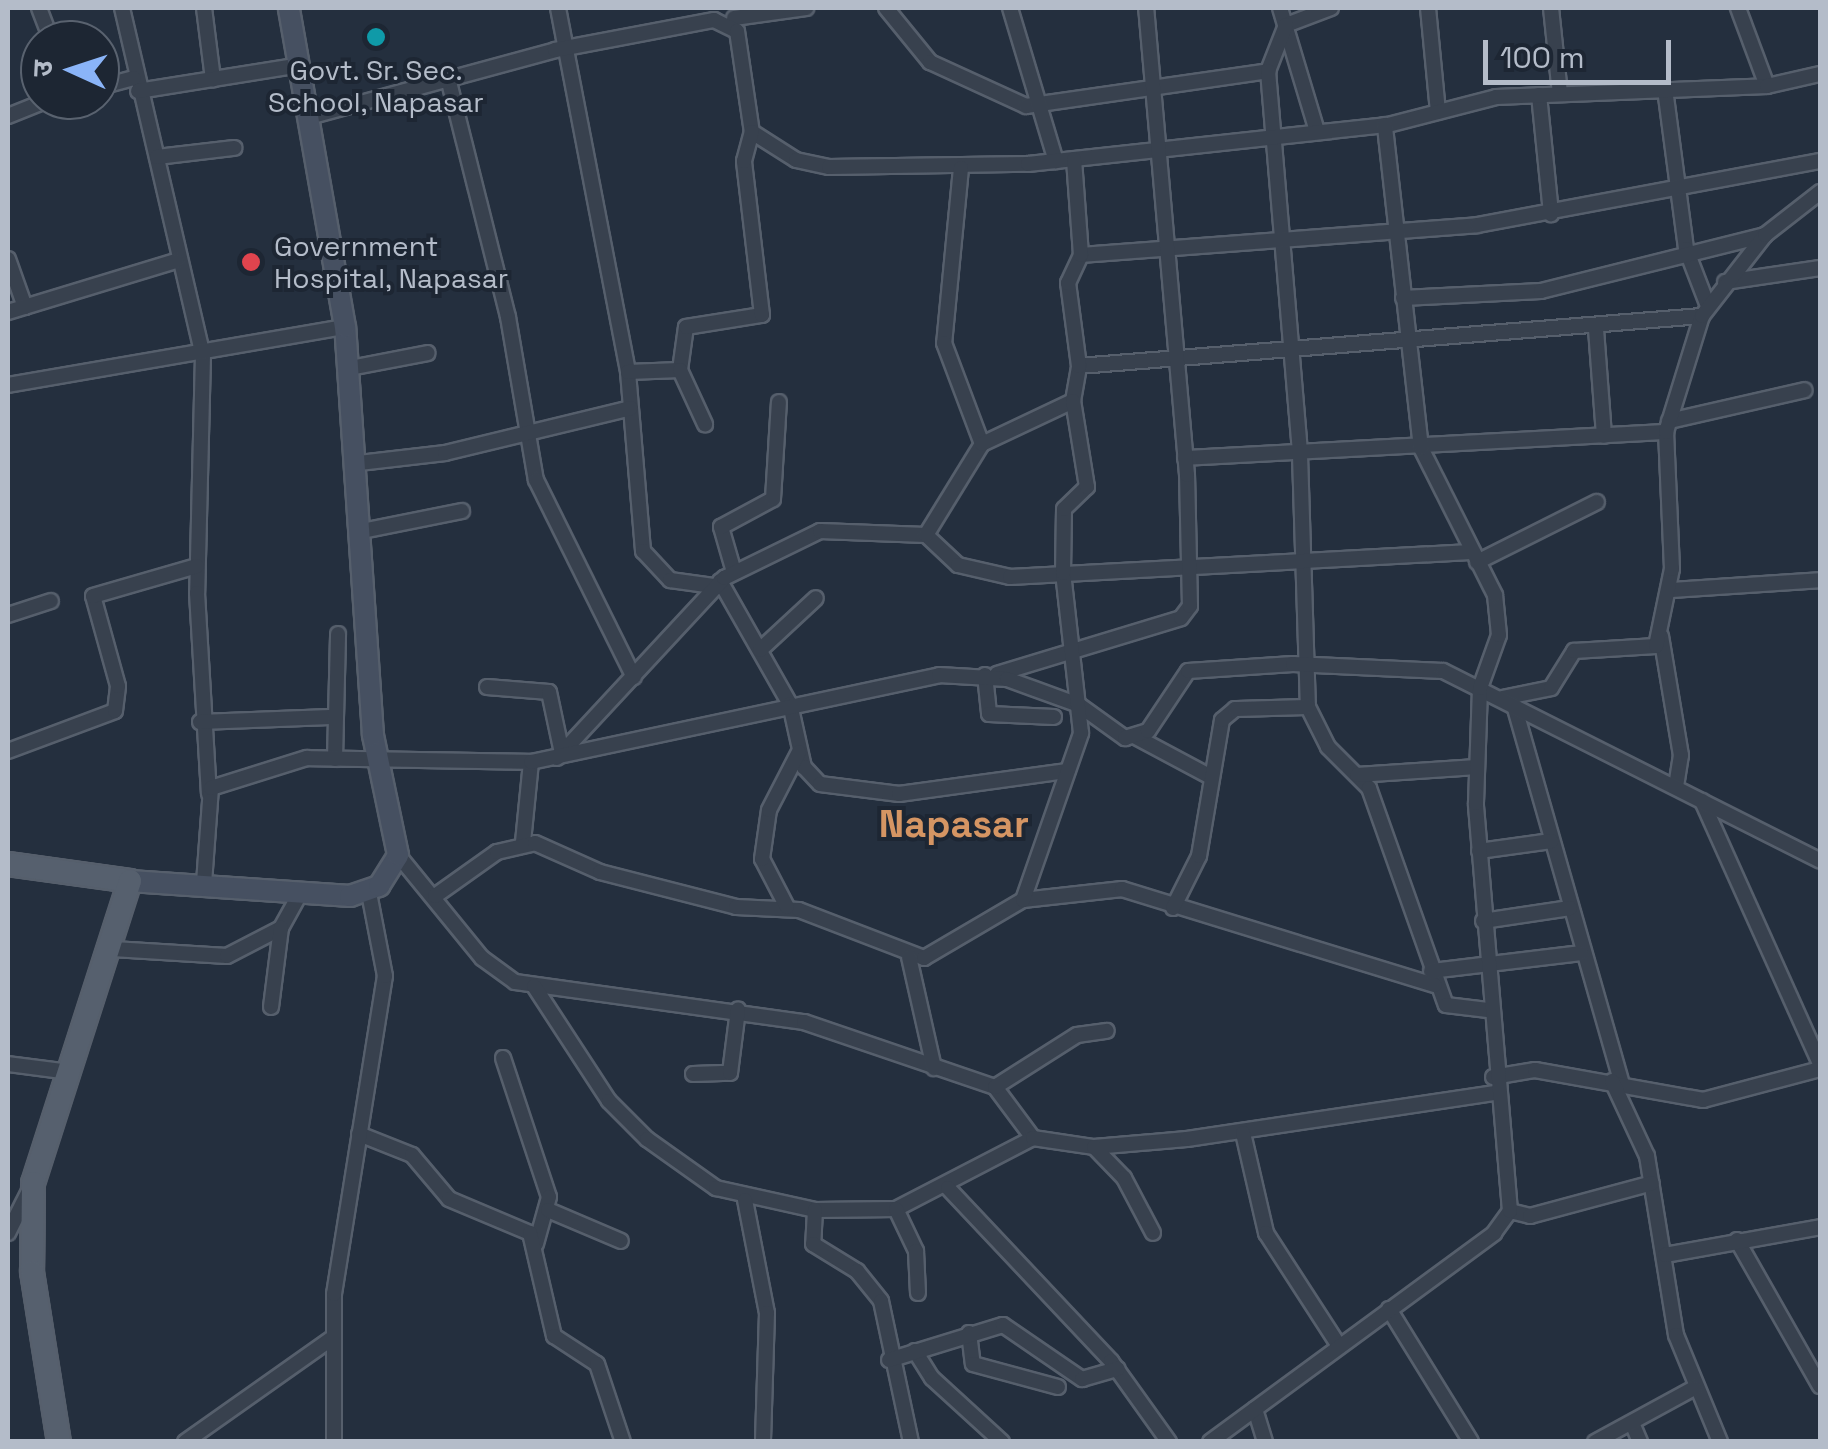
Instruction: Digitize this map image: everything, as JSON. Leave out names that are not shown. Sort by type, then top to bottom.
[{"type":"main road","points":[[8,864],[130,881],[204,884],[299,896],[368,893],[398,855],[377,762],[359,463],[345,327],[289,8]]},
{"type":"main road","points":[[60,1442],[32,1272],[33,1183],[113,948],[130,881]]},
{"type":"street","points":[[122,8],[176,261],[203,355],[197,566],[200,722],[209,794],[204,884]]},
{"type":"street","points":[[204,8],[213,79]]},
{"type":"street","points":[[558,8],[628,372],[642,551],[670,580],[718,583]]},
{"type":"street","points":[[309,117],[564,48],[806,8]]},
{"type":"street","points":[[886,8],[930,62],[993,97],[1036,106],[1268,71]]},
{"type":"street","points":[[1010,8],[1036,106],[1056,161]]},
{"type":"street","points":[[209,794],[221,780],[335,758],[377,762],[531,762],[790,704],[988,675],[1075,653],[1188,614],[1185,458],[1146,8]]},
{"type":"street","points":[[1280,8],[1317,131]]},
{"type":"street","points":[[1331,8],[1286,25],[1268,71],[1300,455],[1308,708],[1328,747],[1357,775],[1433,978],[1450,1010],[1488,1010]]},
{"type":"street","points":[[1428,8],[1438,112]]},
{"type":"street","points":[[1551,8],[1560,94]]},
{"type":"street","points":[[1738,8],[1768,86]]},
{"type":"street","points":[[705,424],[680,370],[686,327],[762,315],[744,161],[752,132],[735,17]]},
{"type":"street","points":[[120,85],[213,79],[300,65]]},
{"type":"street","points":[[752,132],[814,165],[960,168],[1384,125],[1539,95],[1768,86],[1820,74]]},
{"type":"street","points":[[448,78],[508,317],[526,432],[546,506],[634,677]]},
{"type":"street","points":[[1665,89],[1675,194],[1686,249],[1705,311]]},
{"type":"street","points":[[1539,95],[1551,214]]},
{"type":"street","points":[[1210,1442],[1494,1233],[1510,1211],[1494,1093],[1479,852],[1480,688],[1499,635],[1494,582],[1474,557],[1421,448],[1384,125]]},
{"type":"street","points":[[157,158],[234,148]]},
{"type":"street","points":[[1023,900],[1067,771],[1080,705],[1063,573],[1064,508],[1087,487],[1072,401],[1079,366],[1068,283],[1081,255],[1074,159]]},
{"type":"street","points":[[1081,255],[1283,243],[1551,214],[1675,194],[1820,161]]},
{"type":"street","points":[[960,168],[944,343],[982,444]]},
{"type":"street","points":[[1676,787],[1681,755],[1661,636],[1670,590],[1668,427],[1705,311],[1724,282],[1765,235],[1820,192]]},
{"type":"street","points":[[1404,298],[1541,291],[1686,249],[1765,235]]},
{"type":"street","points":[[8,259],[25,306]]},
{"type":"street","points":[[8,312],[176,261]]},
{"type":"street","points":[[1724,282],[1820,268]]},
{"type":"street","points":[[1079,366],[1292,347],[1596,329],[1705,311]]},
{"type":"street","points":[[8,385],[203,355],[345,327]]},
{"type":"street","points":[[1596,329],[1604,436]]},
{"type":"street","points":[[350,368],[428,353]]},
{"type":"street","points":[[628,372],[680,370]]},
{"type":"street","points":[[1185,458],[1300,455],[1604,436],[1668,427],[1805,390]]},
{"type":"street","points":[[926,534],[982,444],[1072,401]]},
{"type":"street","points":[[734,572],[721,527],[773,498],[779,402]]},
{"type":"street","points":[[359,463],[632,408]]},
{"type":"street","points":[[559,755],[718,583],[820,531],[926,534],[973,571],[1063,573],[1304,559],[1474,557],[1597,502]]},
{"type":"street","points":[[362,531],[462,511]]},
{"type":"street","points":[[8,751],[116,711],[118,686],[93,596],[197,566]]},
{"type":"street","points":[[1670,590],[1820,580]]},
{"type":"street","points":[[718,583],[790,704],[799,752],[820,784],[884,793],[1067,771]]},
{"type":"street","points":[[760,650],[816,598]]},
{"type":"street","points":[[8,614],[50,601]]},
{"type":"street","points":[[335,758],[330,717],[341,701],[338,634]]},
{"type":"street","points":[[1508,701],[1551,688],[1574,651],[1645,652],[1661,636]]},
{"type":"street","points":[[1136,737],[1188,671],[1309,664],[1418,666],[1508,701],[1820,861]]},
{"type":"street","points":[[988,675],[1080,705],[1106,731],[1136,737],[1211,778]]},
{"type":"street","points":[[988,675],[989,714],[1054,717]]},
{"type":"street","points":[[487,687],[549,692],[559,755]]},
{"type":"street","points":[[1508,701],[1551,840],[1617,1082],[1652,1183],[1694,1388],[1720,1442]]},
{"type":"street","points":[[1173,908],[1199,856],[1211,778],[1227,713],[1308,708]]},
{"type":"street","points":[[200,722],[330,717]]},
{"type":"street","points":[[788,907],[762,858],[769,810],[799,752]]},
{"type":"street","points":[[523,842],[531,762]]},
{"type":"street","points":[[1357,775],[1477,766]]},
{"type":"street","points":[[1493,1077],[1535,1070],[1704,1100],[1820,1066],[1702,800]]},
{"type":"street","points":[[1479,852],[1551,840]]},
{"type":"street","points":[[435,896],[523,842],[736,907],[788,907],[909,957],[937,953],[1023,900],[1100,888],[1433,978],[1486,963],[1580,953]]},
{"type":"street","points":[[398,855],[482,958],[534,986],[738,1010],[804,1022],[995,1087],[1032,1138]]},
{"type":"street","points":[[334,1442],[334,1337],[359,1134],[386,976],[368,893]]},
{"type":"street","points":[[272,1007],[282,928],[299,896]]},
{"type":"street","points":[[1483,921],[1570,908]]},
{"type":"street","points":[[113,948],[210,960],[282,928]]},
{"type":"street","points":[[909,957],[934,1068]]},
{"type":"street","points":[[534,986],[631,1124],[745,1200],[816,1210],[896,1209],[948,1188],[1032,1138],[1094,1146],[1243,1133],[1494,1093]]},
{"type":"street","points":[[693,1074],[730,1073],[738,1010]]},
{"type":"street","points":[[995,1087],[1066,1041],[1107,1030]]},
{"type":"street","points":[[503,1058],[548,1210],[536,1244],[554,1336],[597,1364],[624,1442]]},
{"type":"street","points":[[8,1064],[70,1072]]},
{"type":"street","points":[[1243,1133],[1266,1232],[1339,1346]]},
{"type":"street","points":[[359,1134],[412,1155],[450,1199],[504,1217],[536,1244]]},
{"type":"street","points":[[1094,1146],[1124,1178],[1153,1233]]},
{"type":"street","points":[[8,1232],[33,1183]]},
{"type":"street","points":[[1510,1211],[1530,1216],[1652,1183]]},
{"type":"street","points":[[948,1188],[1118,1370],[1170,1442]]},
{"type":"street","points":[[745,1200],[767,1312],[763,1442]]},
{"type":"street","points":[[896,1209],[916,1252],[918,1293]]},
{"type":"street","points":[[548,1210],[622,1241]]},
{"type":"street","points":[[816,1210],[813,1244],[857,1272],[881,1301],[889,1360],[910,1442]]},
{"type":"street","points":[[1665,1255],[1820,1227]]},
{"type":"street","points":[[1737,1240],[1820,1386]]},
{"type":"street","points":[[1389,1309],[1470,1442]]},
{"type":"street","points":[[889,1360],[1008,1326],[1082,1380],[1118,1370]]},
{"type":"street","points":[[970,1334],[973,1364],[1058,1387]]},
{"type":"street","points":[[185,1442],[207,1436],[334,1337]]},
{"type":"street","points":[[915,1351],[932,1378],[1002,1442]]},
{"type":"street","points":[[1595,1442],[1694,1388]]},
{"type":"street","points":[[1255,1409],[1265,1442]]},
{"type":"street","points":[[1632,1423],[1640,1442]]},
{"type":"place","name":"Govt. Sr. Sec. School, Napasar","points":[[376,37]]},
{"type":"place","name":"Government Hospital, Napasar","points":[[251,262]]},
{"type":"district","name":"Napasar","points":[[954,825]]}]
